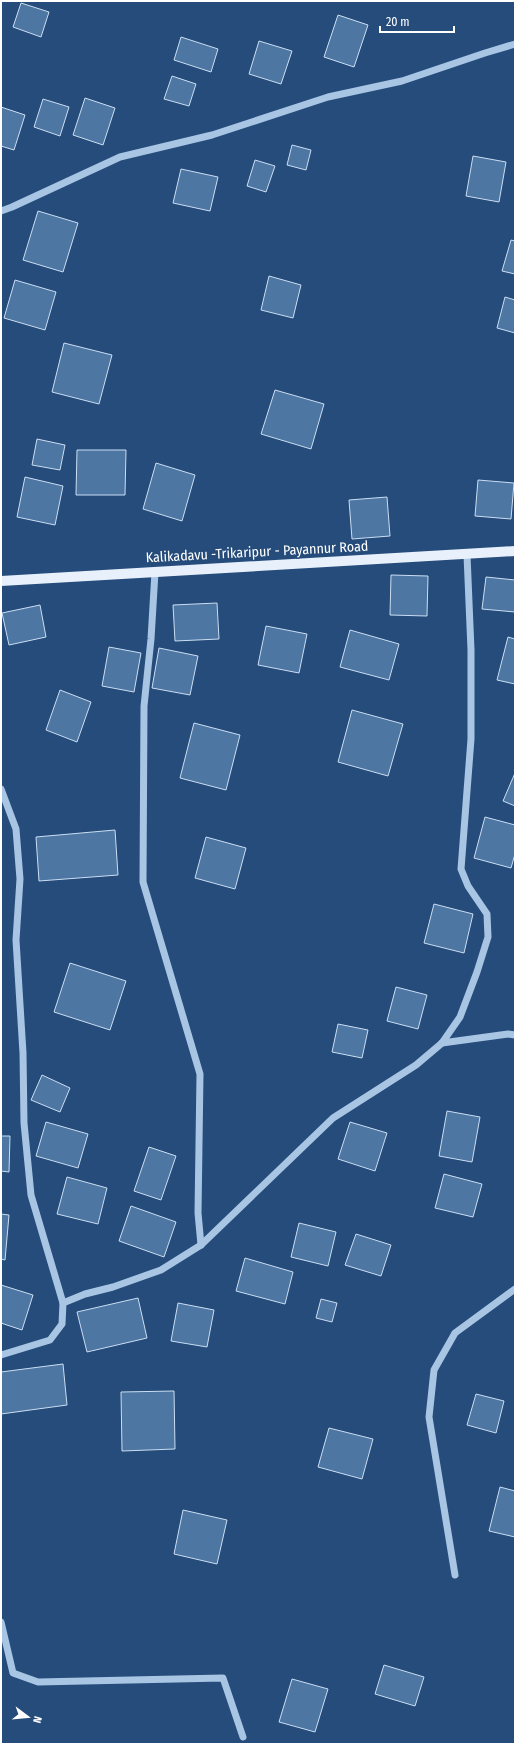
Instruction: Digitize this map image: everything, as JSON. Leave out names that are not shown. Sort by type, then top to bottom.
[{"type":"main road","name":"Kalikadavu -Trikaripur - Payannur Road","points":[[1,581],[515,552]]},
{"type":"street","points":[[1,211],[120,157],[212,135],[328,97],[402,81],[515,44]]},
{"type":"street","points":[[63,1303],[84,1294],[113,1287],[161,1270],[201,1245],[333,1118],[416,1065],[442,1043],[460,1017],[488,937],[487,914],[468,886],[461,870],[471,739],[471,650],[467,555]]},
{"type":"street","points":[[155,572],[151,639],[144,706],[143,882],[200,1074],[198,1213],[201,1245]]},
{"type":"street","points":[[1,789],[16,829],[20,879],[16,940],[23,1053],[24,1122],[31,1195],[63,1303],[62,1324],[50,1340],[1,1355]]},
{"type":"street","points":[[442,1043],[508,1034],[515,1035]]},
{"type":"street","points":[[455,1575],[429,1417],[434,1370],[455,1333],[515,1289]]},
{"type":"street","points":[[1,1622],[13,1673],[38,1682],[223,1678],[242,1737]]},
{"type":"building","points":[[21,3],[49,12],[41,37],[13,27]]},
{"type":"building","points":[[338,15],[368,25],[354,67],[324,57]]},
{"type":"building","points":[[181,37],[218,49],[211,72],[174,60]]},
{"type":"building","points":[[259,41],[292,51],[281,84],[249,74]]},
{"type":"building","points":[[172,76],[196,84],[189,106],[164,99]]},
{"type":"building","points":[[85,98],[115,108],[103,145],[73,135]]},
{"type":"building","points":[[43,99],[69,107],[60,136],[34,127]]},
{"type":"building","points":[[1,107],[25,115],[14,150],[1,146]]},
{"type":"building","points":[[292,145],[311,150],[306,170],[287,165]]},
{"type":"building","points":[[473,156],[506,162],[499,202],[466,196]]},
{"type":"building","points":[[255,160],[275,166],[266,192],[247,186]]},
{"type":"building","points":[[181,169],[218,177],[210,211],[173,203]]},
{"type":"building","points":[[38,211],[78,223],[63,272],[23,260]]},
{"type":"building","points":[[511,240],[515,241],[515,274],[502,271]]},
{"type":"building","points":[[269,276],[301,285],[293,318],[261,310]]},
{"type":"building","points":[[15,280],[56,292],[45,330],[4,318]]},
{"type":"building","points":[[505,297],[515,300],[515,333],[497,328]]},
{"type":"building","points":[[64,343],[112,355],[99,404],[52,392]]},
{"type":"building","points":[[275,390],[324,404],[311,449],[261,434]]},
{"type":"building","points":[[37,439],[65,445],[60,470],[32,465]]},
{"type":"building","points":[[77,450],[126,450],[125,495],[76,495]]},
{"type":"building","points":[[156,463],[195,475],[182,521],[143,509]]},
{"type":"building","points":[[25,477],[63,486],[55,525],[17,517]]},
{"type":"building","points":[[478,480],[514,483],[511,519],[475,516]]},
{"type":"building","points":[[387,497],[390,536],[352,539],[349,500]]},
{"type":"building","points":[[391,575],[428,576],[427,616],[390,615]]},
{"type":"building","points":[[486,577],[515,580],[515,612],[482,609]]},
{"type":"building","points":[[217,603],[219,639],[175,641],[173,605]]},
{"type":"building","points":[[40,605],[46,637],[9,645],[2,613]]},
{"type":"building","points":[[266,626],[307,634],[299,673],[258,665]]},
{"type":"building","points":[[350,630],[399,644],[389,680],[340,667]]},
{"type":"building","points":[[508,637],[515,639],[515,684],[497,680]]},
{"type":"building","points":[[109,647],[141,653],[134,692],[102,686]]},
{"type":"building","points":[[159,648],[198,656],[190,695],[152,688]]},
{"type":"building","points":[[60,690],[91,702],[77,742],[46,730]]},
{"type":"building","points":[[352,710],[403,724],[388,776],[338,762]]},
{"type":"building","points":[[194,723],[240,735],[226,790],[180,778]]},
{"type":"building","points":[[515,773],[515,806],[503,801]]},
{"type":"building","points":[[485,817],[515,825],[515,854],[511,868],[474,858]]},
{"type":"building","points":[[115,830],[118,875],[39,881],[36,837]]},
{"type":"building","points":[[206,837],[246,848],[235,889],[195,878]]},
{"type":"building","points":[[434,904],[473,914],[464,953],[424,943]]},
{"type":"building","points":[[70,963],[126,981],[110,1030],[54,1012]]},
{"type":"building","points":[[396,987],[427,995],[418,1029],[387,1021]]},
{"type":"building","points":[[338,1024],[368,1030],[362,1058],[332,1052]]},
{"type":"building","points":[[42,1075],[70,1088],[60,1112],[31,1100]]},
{"type":"building","points":[[447,1111],[480,1117],[472,1162],[439,1156]]},
{"type":"building","points":[[46,1122],[88,1134],[78,1168],[36,1156]]},
{"type":"building","points":[[350,1122],[387,1133],[375,1171],[338,1159]]},
{"type":"building","points":[[1,1136],[10,1136],[9,1172],[1,1171]]},
{"type":"building","points":[[149,1147],[176,1156],[161,1200],[134,1191]]},
{"type":"building","points":[[444,1174],[482,1184],[473,1217],[435,1208]]},
{"type":"building","points":[[67,1177],[107,1188],[98,1224],[57,1214]]},
{"type":"building","points":[[131,1206],[176,1222],[164,1257],[119,1241]]},
{"type":"building","points":[[1,1214],[9,1215],[5,1260],[1,1259]]},
{"type":"building","points":[[299,1223],[336,1232],[328,1266],[291,1257]]},
{"type":"building","points":[[356,1234],[391,1245],[381,1276],[345,1265]]},
{"type":"building","points":[[245,1258],[293,1272],[285,1304],[236,1291]]},
{"type":"building","points":[[1,1285],[33,1295],[22,1330],[1,1323]]},
{"type":"building","points":[[138,1298],[147,1338],[87,1352],[77,1312]]},
{"type":"building","points":[[321,1299],[337,1303],[332,1322],[316,1318]]},
{"type":"building","points":[[178,1303],[214,1310],[207,1347],[171,1341]]},
{"type":"building","points":[[63,1364],[67,1405],[1,1414],[1,1372]]},
{"type":"building","points":[[174,1391],[175,1449],[122,1451],[121,1392]]},
{"type":"building","points":[[476,1394],[504,1401],[496,1433],[467,1425]]},
{"type":"building","points":[[329,1428],[373,1439],[362,1479],[318,1467]]},
{"type":"building","points":[[500,1487],[515,1491],[515,1537],[489,1531]]},
{"type":"building","points":[[183,1510],[227,1520],[217,1564],[174,1554]]},
{"type":"building","points":[[384,1665],[424,1677],[415,1706],[375,1694]]},
{"type":"building","points":[[292,1679],[328,1689],[315,1732],[279,1722]]}]
